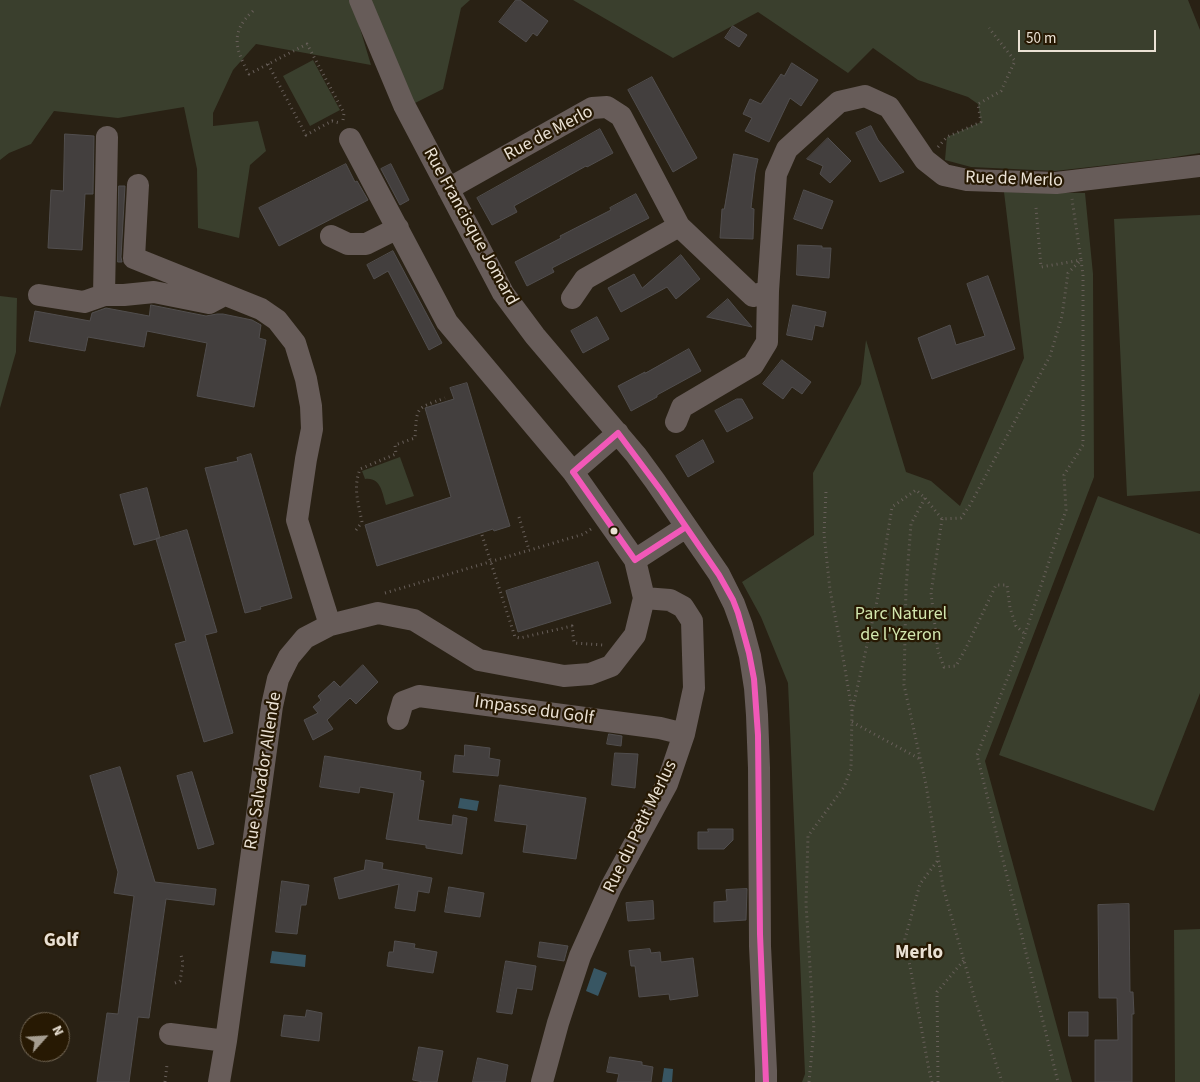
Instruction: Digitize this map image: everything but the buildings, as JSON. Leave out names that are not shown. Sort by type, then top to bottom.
[{"type":"street","name":"Rue Francisque Jomard","points":[[360,0],[404,105],[503,293],[573,381],[636,455],[718,574],[734,604],[750,656],[755,688],[759,768],[760,946],[766,1082]]},
{"type":"street","name":"Rue de Merlo","points":[[676,422],[682,407],[753,365],[767,342],[768,291],[776,174],[787,148],[839,102],[865,96],[889,107],[925,160],[944,175],[967,180],[1056,183],[1200,166]]},
{"type":"street","name":"Rue de Merlo","points":[[448,190],[592,108],[607,107],[621,116],[678,226],[753,296],[768,291]]},
{"type":"street","points":[[104,295],[107,137]]},
{"type":"street","name":"Rue Salvador Allende","points":[[219,1082],[272,706],[278,679],[289,657],[306,638],[330,625],[378,613],[414,620],[479,660],[564,676],[590,674],[611,666],[636,635],[644,598],[635,560],[573,472],[447,322],[350,139]]},
{"type":"street","points":[[138,185],[134,258],[261,309],[277,320],[295,344],[306,379],[311,406],[312,429],[297,520],[330,625]]},
{"type":"street","points":[[572,298],[586,279],[678,226]]},
{"type":"street","points":[[331,236],[348,244],[366,244],[398,228]]},
{"type":"street","points":[[39,296],[84,302],[104,295],[154,292],[209,302],[225,295]]},
{"type":"street","points":[[573,472],[618,433]]},
{"type":"street","points":[[635,560],[686,527]]},
{"type":"street","name":"Rue du Petit Merlus","points":[[542,1082],[580,956],[610,887],[667,784],[684,734],[694,688],[692,621],[683,607],[670,600],[644,598]]},
{"type":"street","name":"Impasse du Golf","points":[[398,719],[403,702],[419,696],[660,728],[684,734]]},
{"type":"street","points":[[170,1034],[226,1041]]},
{"type":"path","points":[[253,11],[240,27],[236,42],[241,60],[249,74],[268,64],[307,44],[344,112],[342,124],[332,122],[306,135],[268,64]]},
{"type":"path","points":[[925,160],[947,138],[981,122],[978,104],[1001,91],[1015,61],[989,28]]},
{"type":"path","points":[[1058,1082],[977,755],[1025,634],[1066,510],[1064,475],[1083,445],[1083,275],[1070,181]]},
{"type":"path","points":[[1036,208],[1041,267],[1081,260]]},
{"type":"path","points":[[942,519],[961,518],[970,505],[1050,356],[1062,316],[1068,273],[1081,260]]},
{"type":"path","points":[[356,530],[362,522],[355,492],[360,469],[396,454],[395,444],[415,438],[416,414],[421,408],[445,398]]},
{"type":"path","points":[[852,711],[877,601],[892,507],[916,490],[942,519],[931,592],[938,651],[944,668],[956,666],[996,585],[1007,585],[1010,608],[1016,626],[1025,634]]},
{"type":"path","points":[[809,1082],[814,1030],[806,904],[808,836],[844,787],[851,769],[852,711],[830,590],[824,534],[826,491]]},
{"type":"path","points":[[925,498],[911,524],[906,588],[904,685],[926,786],[943,887],[974,996],[1002,1082]]},
{"type":"path","points":[[519,517],[529,550]]},
{"type":"path","points":[[396,590],[584,534],[588,531]]},
{"type":"path","points":[[482,534],[515,637],[520,638],[572,626],[574,643],[626,647]]},
{"type":"path","points":[[852,722],[920,760]]},
{"type":"path","points":[[932,1082],[905,939],[920,884],[938,860]]},
{"type":"path","points":[[175,982],[180,981],[183,963],[181,955]]},
{"type":"path","points":[[938,1082],[937,992],[964,960]]},
{"type":"path","points":[[166,1082],[167,1065]]},
{"type":"green space","points":[[0,0],[350,0],[371,65],[256,44],[233,70],[213,113],[213,126],[258,121],[266,151],[250,165],[239,238],[198,228],[197,169],[184,107],[118,118],[54,111],[31,144],[9,153],[0,160]]},
{"type":"green space","points":[[370,0],[470,0],[461,8],[443,89],[413,104]]},
{"type":"green space","points":[[573,0],[1188,0],[1200,30],[1200,153],[1055,171],[971,167],[945,160],[947,137],[981,122],[978,104],[968,97],[918,80],[873,48],[848,73],[758,12],[673,58]]},
{"type":"green space","points":[[313,60],[340,110],[310,126],[283,76]]},
{"type":"green space","name":"Parc Naturel de l'Yzeron","points":[[1004,192],[1085,193],[1093,274],[1094,477],[985,761],[1072,1082],[802,1082],[805,1074],[788,683],[761,617],[742,582],[814,535],[813,473],[861,384],[866,340],[906,472],[931,481],[960,506],[1024,358]]},
{"type":"green space","points":[[1200,215],[1200,491],[1127,496],[1114,219]]},
{"type":"green space","points":[[0,296],[17,298],[16,352],[0,408]]},
{"type":"green space","points":[[400,457],[414,496],[386,505],[378,483],[365,479],[362,471]]},
{"type":"green space","points":[[1098,496],[1200,534],[1200,693],[1154,811],[999,755]]},
{"type":"green space","points":[[1200,929],[1200,1082],[1175,1082],[1174,930]]},
{"type":"water","points":[[460,798],[479,801],[477,811],[458,808]]},
{"type":"water","points":[[272,951],[306,955],[305,967],[270,963]]},
{"type":"water","points":[[594,968],[607,973],[598,996],[586,991]]},
{"type":"water","points":[[664,1068],[673,1069],[672,1082],[662,1082]]},
{"type":"transit line","points":[[686,527],[635,560],[573,472],[618,433],[662,492],[719,575],[738,613],[754,679],[758,735],[760,934],[766,1082]]},
{"type":"district","name":"Golf","points":[[61,942]]},
{"type":"district","name":"Merlo","points":[[919,954]]}]
